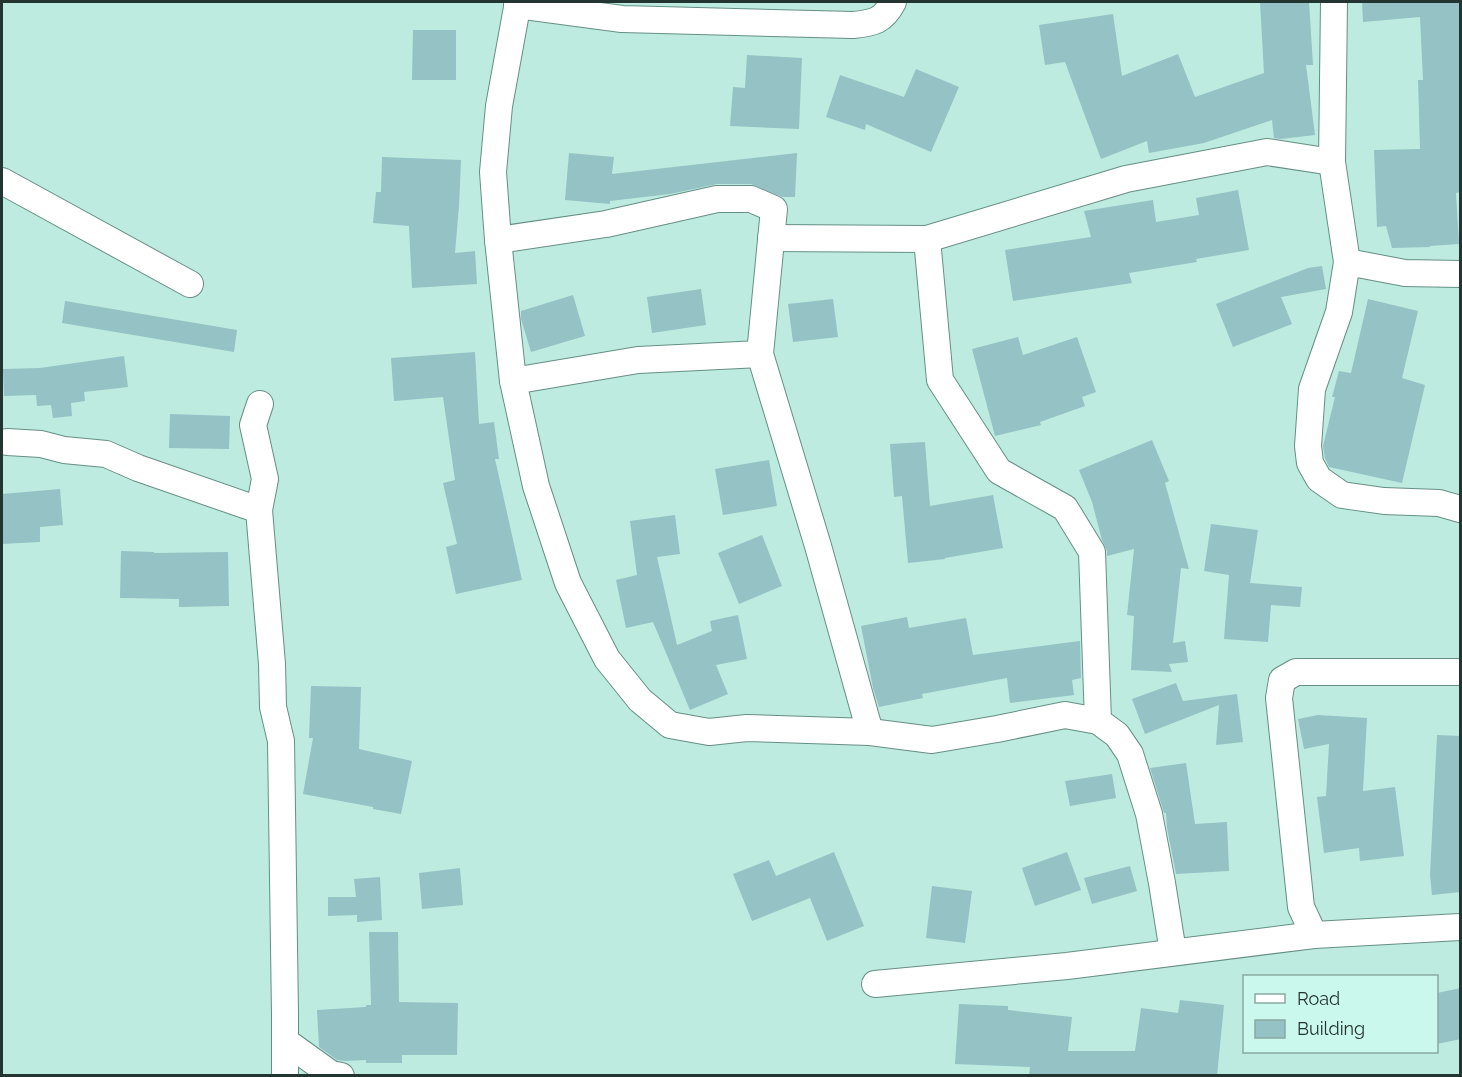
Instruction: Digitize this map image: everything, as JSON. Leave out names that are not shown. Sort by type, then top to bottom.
[{"type":"street","points":[[894,2],[887,14],[869,23],[853,25],[622,19],[518,3],[498,106],[494,172],[498,240],[513,381],[536,486],[568,583],[607,659],[640,700],[670,725],[709,732],[747,728],[870,732],[932,740],[998,729],[1065,714],[1098,721],[1117,735],[1130,753],[1149,814],[1173,952]]},
{"type":"street","points":[[1334,2],[1332,162],[1347,262],[1339,312],[1312,389],[1308,446],[1310,463],[1319,479],[1342,495],[1384,501],[1440,503],[1461,509]]},
{"type":"street","points":[[771,238],[927,239],[1126,179],[1267,152],[1332,162]]},
{"type":"street","points":[[2,181],[190,284]]},
{"type":"street","points":[[498,240],[606,224],[717,199],[751,199],[774,209],[760,354],[818,546],[870,732]]},
{"type":"street","points":[[927,239],[940,380],[999,471],[1065,508],[1092,552],[1098,721]]},
{"type":"street","points":[[1347,262],[1405,273],[1461,274]]},
{"type":"street","points":[[513,381],[638,360],[760,354]]},
{"type":"street","points":[[260,404],[253,425],[265,479],[259,510],[272,664],[273,707],[281,741],[285,1076]]},
{"type":"street","points":[[7,442],[40,444],[64,450],[106,454],[138,468],[259,510]]},
{"type":"street","points":[[1314,935],[1301,907],[1279,698],[1282,680],[1296,672],[1461,672]]},
{"type":"street","points":[[875,984],[1067,966],[1314,935],[1461,927]]},
{"type":"street","points":[[285,1041],[331,1074],[341,1076]]},
{"type":"building","points":[[1260,2],[1309,2],[1313,65],[1306,65],[1315,135],[1274,138],[1272,120],[1204,143],[1149,153],[1147,141],[1101,159],[1065,62],[1045,65],[1039,25],[1113,14],[1122,76],[1178,54],[1195,97],[1264,73]]},
{"type":"building","points":[[1362,2],[1461,2],[1461,192],[1456,193],[1459,244],[1392,248],[1386,226],[1377,227],[1374,150],[1420,149],[1418,80],[1423,80],[1420,17],[1363,22]]},
{"type":"building","points":[[413,30],[456,30],[456,80],[412,80]]},
{"type":"building","points":[[747,55],[802,58],[799,129],[730,126],[733,87],[745,88]]},
{"type":"building","points":[[916,69],[959,87],[931,152],[866,124],[865,130],[826,117],[840,75],[904,97]]},
{"type":"building","points":[[569,153],[614,157],[612,174],[797,153],[795,197],[782,197],[751,184],[717,184],[670,194],[610,201],[610,204],[565,200]]},
{"type":"building","points":[[382,157],[461,160],[455,253],[475,251],[477,284],[412,288],[409,226],[373,223],[376,192],[381,192]]},
{"type":"building","points":[[1238,190],[1249,250],[1196,259],[1197,262],[1129,273],[1132,283],[1013,301],[1005,250],[1091,237],[1084,211],[1153,200],[1156,222],[1199,215],[1196,198]]},
{"type":"building","points":[[1322,266],[1326,289],[1281,297],[1292,324],[1233,347],[1216,304],[1308,268]]},
{"type":"building","points":[[701,289],[706,325],[652,333],[647,297]]},
{"type":"building","points":[[573,295],[585,336],[531,352],[521,319],[521,311]]},
{"type":"building","points":[[833,299],[838,337],[793,342],[788,304]]},
{"type":"building","points":[[1368,299],[1418,311],[1402,378],[1425,385],[1402,483],[1329,467],[1325,458],[1323,446],[1339,371],[1351,373]]},
{"type":"building","points":[[65,301],[237,330],[234,352],[62,323]]},
{"type":"building","points":[[1018,337],[1023,355],[1077,337],[1096,392],[1082,397],[1085,406],[1040,422],[1041,425],[995,436],[972,349]]},
{"type":"building","points":[[475,352],[479,424],[494,422],[499,459],[495,459],[522,580],[456,594],[446,547],[457,544],[443,483],[455,480],[443,397],[394,401],[391,358]]},
{"type":"building","points":[[124,356],[128,387],[84,392],[85,401],[71,403],[72,416],[53,418],[51,405],[37,406],[36,395],[4,396],[3,369],[40,368]]},
{"type":"building","points":[[170,414],[230,416],[229,449],[169,448]]},
{"type":"building","points":[[1152,440],[1169,481],[1165,483],[1189,569],[1181,568],[1173,643],[1185,641],[1188,662],[1169,664],[1172,672],[1131,670],[1134,616],[1127,615],[1134,549],[1107,556],[1092,502],[1079,470]]},
{"type":"building","points":[[925,442],[930,506],[993,495],[1003,548],[945,559],[908,563],[902,496],[894,497],[890,444]]},
{"type":"building","points":[[769,460],[777,506],[723,515],[715,469]]},
{"type":"building","points":[[60,489],[63,525],[40,527],[40,542],[2,544],[2,494]]},
{"type":"building","points":[[675,515],[680,554],[657,557],[677,645],[712,631],[710,621],[738,615],[747,659],[716,665],[728,694],[690,710],[653,622],[626,628],[616,580],[637,575],[630,521]]},
{"type":"building","points":[[1211,524],[1258,530],[1250,583],[1302,587],[1300,607],[1271,605],[1268,642],[1224,639],[1229,575],[1204,571]]},
{"type":"building","points":[[762,535],[782,586],[739,604],[718,553]]},
{"type":"building","points":[[121,551],[228,552],[229,606],[179,607],[179,599],[120,598]]},
{"type":"building","points":[[907,617],[909,628],[966,618],[973,655],[1080,641],[1081,678],[1072,680],[1074,695],[1010,703],[1007,678],[922,694],[923,698],[879,707],[861,626]]},
{"type":"building","points":[[1176,683],[1183,701],[1237,694],[1243,742],[1216,745],[1219,705],[1145,734],[1132,699]]},
{"type":"building","points":[[311,686],[361,687],[359,749],[412,761],[401,814],[303,794],[313,738],[309,738]]},
{"type":"building","points":[[1318,715],[1367,718],[1363,791],[1395,787],[1404,856],[1360,861],[1359,848],[1324,853],[1317,797],[1326,796],[1329,744],[1304,749],[1298,719]]},
{"type":"building","points":[[1437,735],[1461,736],[1461,892],[1432,895],[1430,875]]},
{"type":"building","points":[[1186,763],[1195,824],[1227,822],[1229,871],[1176,874],[1166,813],[1164,813],[1150,768]]},
{"type":"building","points":[[1112,774],[1116,798],[1070,806],[1065,781]]},
{"type":"building","points":[[834,852],[864,926],[827,941],[810,898],[752,921],[733,874],[769,860],[776,876]]},
{"type":"building","points":[[1067,852],[1081,890],[1035,906],[1022,868]]},
{"type":"building","points":[[1130,866],[1137,891],[1092,904],[1084,878]]},
{"type":"building","points":[[460,868],[463,905],[422,909],[419,873]]},
{"type":"building","points":[[380,877],[382,920],[357,922],[357,915],[328,916],[328,897],[356,897],[354,879]]},
{"type":"building","points":[[932,886],[972,891],[965,943],[926,938]]},
{"type":"building","points":[[369,932],[398,932],[399,1002],[458,1003],[457,1055],[402,1055],[402,1063],[366,1063],[366,1060],[337,1060],[319,1047],[317,1010],[371,1005]]},
{"type":"building","points":[[1461,988],[1461,1039],[1438,1044],[1438,993]]},
{"type":"building","points":[[1180,1000],[1224,1005],[1217,1076],[1029,1076],[1030,1067],[955,1064],[959,1004],[1008,1006],[1008,1010],[1072,1017],[1068,1051],[1135,1051],[1141,1008],[1178,1013]]}]
